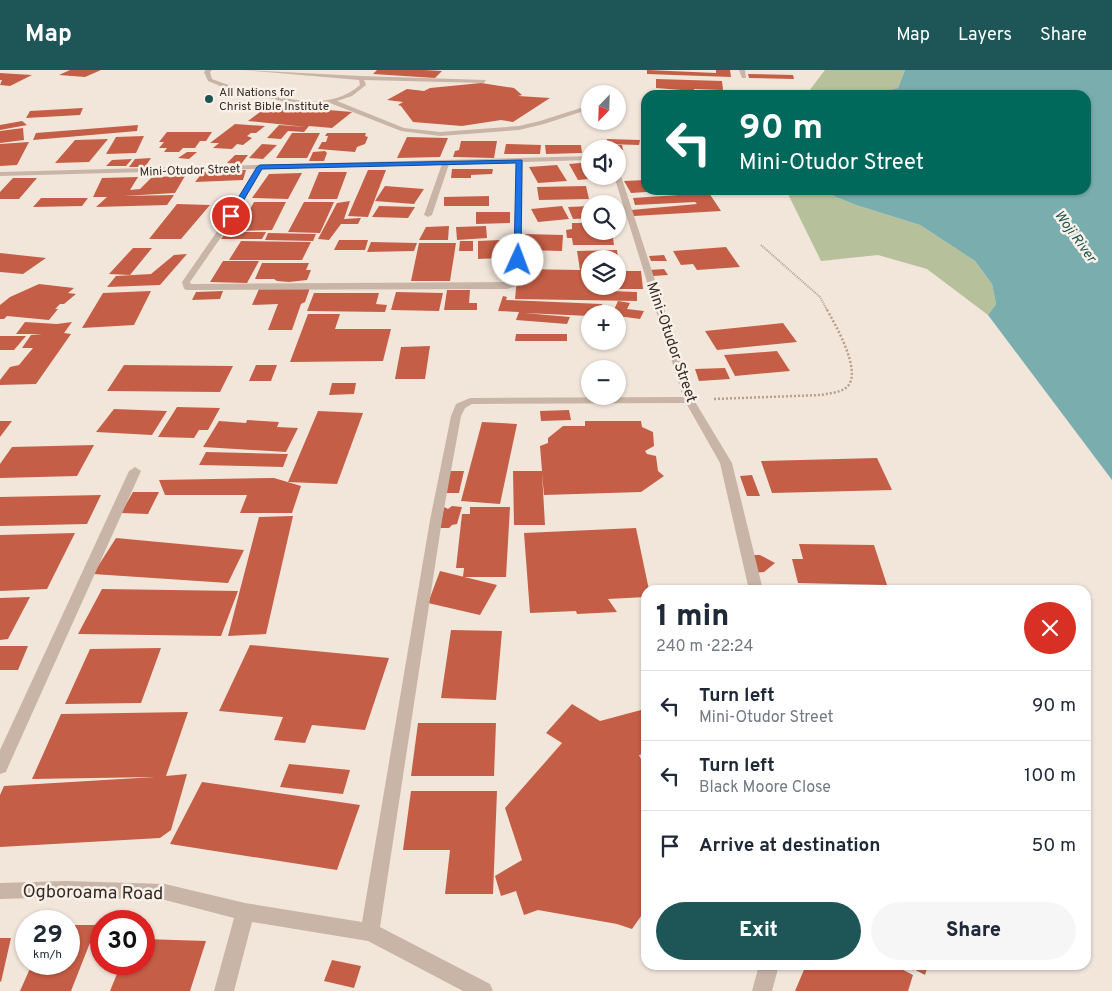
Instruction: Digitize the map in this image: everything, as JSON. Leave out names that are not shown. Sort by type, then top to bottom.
[{"type":"street","points":[[209,70],[207,72],[210,80],[227,87],[311,104],[331,101],[360,88],[363,85],[362,78]]},
{"type":"street","points":[[245,70],[362,78],[484,81]]},
{"type":"street","points":[[742,70],[744,77]]},
{"type":"street","points":[[331,101],[403,130],[440,134],[519,128],[542,123],[581,110]]},
{"type":"street","name":"Mini-Otudor Street","points":[[0,174],[581,158]]},
{"type":"street","points":[[260,167],[231,216],[186,282],[187,287],[497,286],[513,284],[517,279],[520,161]]},
{"type":"street","points":[[428,216],[446,163]]},
{"type":"street","name":"Mini-Otudor Street","points":[[620,185],[689,400],[726,463],[755,585]]},
{"type":"street","points":[[370,932],[436,520],[456,416],[460,406],[470,401],[689,400]]},
{"type":"street","points":[[0,767],[135,471]]},
{"type":"street","name":"Ogboroama Road","points":[[0,891],[66,889],[165,892],[245,912]]},
{"type":"street","points":[[224,991],[245,912],[370,932],[483,991]]},
{"type":"street","points":[[762,991],[768,970]]},
{"type":"path","points":[[689,400],[821,395],[838,392],[848,386],[853,372],[839,331],[820,297],[761,245]]},
{"type":"green space","points":[[825,70],[905,70],[898,88],[890,90],[810,90]]},
{"type":"green space","points":[[788,195],[831,195],[856,205],[920,225],[975,261],[992,284],[996,304],[988,315],[927,269],[878,255],[821,261]]},
{"type":"water","name":"Woji River","points":[[905,70],[1112,70],[1112,480],[988,315],[996,304],[992,284],[975,261],[920,225],[856,205],[831,195],[1091,195],[1091,90],[890,90],[898,88]]},
{"type":"building","points":[[70,70],[101,70],[85,77],[59,75]]},
{"type":"building","points":[[377,70],[442,71],[435,78],[373,74]]},
{"type":"building","points":[[647,70],[716,73],[716,70],[730,70],[731,77],[647,74]]},
{"type":"building","points":[[0,73],[32,75],[10,86],[0,85],[2,80],[0,80]]},
{"type":"building","points":[[748,74],[793,75],[794,79],[749,78]]},
{"type":"building","points":[[656,79],[722,81],[723,90],[681,90],[656,88]]},
{"type":"building","points":[[481,83],[514,88],[522,95],[518,96],[550,98],[513,122],[501,120],[462,126],[413,122],[401,106],[398,105],[403,102],[387,100],[407,89],[424,91],[430,88]]},
{"type":"building","points":[[269,105],[352,112],[332,128],[309,126],[304,132],[288,131],[281,139],[267,138],[279,125],[306,127],[248,121]]},
{"type":"building","points":[[83,108],[80,115],[26,118],[30,111]]},
{"type":"building","points":[[22,121],[27,125],[0,130],[0,125]]},
{"type":"building","points":[[235,124],[265,126],[256,133],[251,133],[247,136],[252,138],[243,145],[237,144],[232,149],[213,148],[219,143],[210,143]]},
{"type":"building","points":[[138,125],[137,131],[33,140],[36,133]]},
{"type":"building","points":[[23,128],[24,140],[0,143],[0,131]]},
{"type":"building","points":[[167,132],[212,132],[206,141],[200,141],[195,148],[183,148],[179,152],[164,152],[167,148],[159,148],[164,142],[159,142]]},
{"type":"building","points":[[292,133],[320,133],[307,158],[276,158]]},
{"type":"building","points":[[327,133],[366,133],[365,136],[368,137],[365,144],[357,147],[355,152],[318,149],[322,142],[326,142],[328,136],[325,136]]},
{"type":"building","points":[[144,136],[136,153],[106,154],[116,137]]},
{"type":"building","points":[[407,137],[448,138],[440,157],[397,158]]},
{"type":"building","points":[[108,139],[89,162],[55,163],[75,140]]},
{"type":"building","points":[[607,139],[640,140],[639,145],[626,145],[626,140]]},
{"type":"building","points":[[461,141],[497,141],[494,158],[453,157],[455,151],[459,150]]},
{"type":"building","points":[[29,142],[17,165],[0,166],[0,144]]},
{"type":"building","points":[[262,144],[277,145],[263,159],[249,158]]},
{"type":"building","points":[[506,144],[541,145],[540,154],[504,154]]},
{"type":"building","points":[[545,145],[581,145],[581,153],[546,154]]},
{"type":"building","points":[[325,151],[327,153],[324,161],[309,161],[313,152]]},
{"type":"building","points":[[187,152],[197,152],[189,159],[178,158]]},
{"type":"building","points":[[235,155],[248,155],[241,164],[227,163]]},
{"type":"building","points":[[151,158],[145,167],[129,167],[135,159]]},
{"type":"building","points":[[132,159],[126,166],[106,166],[112,160]]},
{"type":"building","points":[[581,163],[581,180],[578,180],[569,164]]},
{"type":"building","points":[[557,165],[567,181],[538,183],[529,167]]},
{"type":"building","points":[[452,169],[493,169],[492,174],[471,175],[471,178],[451,178]]},
{"type":"building","points":[[246,170],[243,180],[195,182],[203,172]]},
{"type":"building","points":[[368,170],[386,170],[368,217],[348,216]]},
{"type":"building","points":[[319,172],[347,172],[337,199],[308,199]]},
{"type":"building","points":[[302,173],[288,199],[252,198],[269,174]]},
{"type":"building","points":[[185,176],[175,193],[123,196],[174,195],[167,205],[96,207],[107,197],[93,197],[102,178],[138,177],[130,190],[140,189],[152,177]]},
{"type":"building","points":[[13,178],[37,178],[19,199],[0,199],[0,192]]},
{"type":"building","points":[[641,180],[641,192],[631,193],[626,181]]},
{"type":"building","points":[[385,186],[424,189],[414,204],[375,201]]},
{"type":"building","points":[[586,186],[588,195],[581,195],[581,199],[539,200],[537,187]]},
{"type":"building","points":[[710,195],[721,211],[634,216],[631,210],[697,204],[695,202],[635,205],[633,198]]},
{"type":"building","points":[[489,196],[489,206],[444,206],[444,197]]},
{"type":"building","points":[[41,198],[88,198],[82,206],[33,207]]},
{"type":"building","points":[[350,201],[344,219],[361,218],[358,224],[341,224],[329,240],[318,239],[337,203]]},
{"type":"building","points":[[254,202],[286,202],[272,230],[238,231]]},
{"type":"building","points":[[304,202],[334,202],[320,233],[288,232]]},
{"type":"building","points":[[177,204],[210,205],[181,239],[149,239]]},
{"type":"building","points":[[379,206],[415,207],[408,218],[372,217]]},
{"type":"building","points":[[562,206],[569,219],[538,222],[531,209]]},
{"type":"building","points":[[581,206],[581,219],[573,219],[568,207]]},
{"type":"building","points":[[476,212],[510,212],[510,223],[476,224]]},
{"type":"building","points":[[572,223],[581,223],[581,240],[613,240],[614,245],[573,245],[572,238],[567,238],[566,230],[572,229]]},
{"type":"building","points":[[449,226],[448,240],[419,240],[426,227]]},
{"type":"building","points":[[486,226],[487,238],[457,240],[456,227]]},
{"type":"building","points":[[226,232],[266,232],[262,239],[221,239]]},
{"type":"building","points":[[268,233],[316,234],[313,241],[265,240]]},
{"type":"building","points":[[525,234],[563,235],[562,251],[523,250]]},
{"type":"building","points":[[339,240],[368,240],[365,250],[334,250]]},
{"type":"building","points":[[500,240],[501,258],[478,259],[478,241]]},
{"type":"building","points":[[241,241],[311,242],[302,260],[229,260]]},
{"type":"building","points":[[460,241],[473,241],[473,251],[459,251]]},
{"type":"building","points":[[371,242],[417,243],[414,251],[367,252]]},
{"type":"building","points":[[419,243],[456,243],[450,281],[411,281]]},
{"type":"building","points":[[726,247],[740,267],[697,270],[693,264],[681,265],[673,251]]},
{"type":"building","points":[[133,248],[152,248],[130,275],[109,274]]},
{"type":"building","points":[[577,251],[581,251],[581,295],[626,295],[626,292],[637,292],[637,301],[515,299],[518,269],[580,270]]},
{"type":"building","points":[[0,253],[46,258],[23,274],[0,272]]},
{"type":"building","points":[[187,254],[160,285],[107,287],[116,276],[151,274],[174,255]]},
{"type":"building","points":[[664,255],[667,261],[651,261],[649,256]]},
{"type":"building","points":[[223,261],[259,261],[247,283],[210,282]]},
{"type":"building","points":[[262,263],[309,263],[306,270],[311,270],[307,280],[289,282],[274,279],[255,279]]},
{"type":"building","points":[[664,269],[668,275],[653,276],[649,270]]},
{"type":"building","points":[[626,271],[641,271],[643,289],[626,289]]},
{"type":"building","points":[[39,284],[74,288],[68,293],[76,294],[64,304],[60,304],[49,320],[7,316],[4,319],[0,319],[0,305],[10,297]]},
{"type":"building","points":[[310,288],[305,302],[301,304],[292,330],[268,330],[278,304],[252,305],[259,289]]},
{"type":"building","points":[[447,290],[470,290],[469,303],[477,303],[477,310],[444,310]]},
{"type":"building","points":[[151,291],[134,325],[82,328],[103,293]]},
{"type":"building","points":[[223,291],[220,299],[192,300],[196,292]]},
{"type":"building","points":[[396,292],[443,293],[439,311],[391,310]]},
{"type":"building","points":[[314,293],[379,293],[376,304],[387,305],[385,312],[307,311]]},
{"type":"building","points":[[503,296],[507,297],[506,300],[602,304],[581,305],[581,316],[524,313],[570,317],[567,324],[516,320],[519,312],[498,311]]},
{"type":"building","points":[[618,301],[630,303],[627,309],[644,311],[640,319],[626,317],[626,305],[616,305]]},
{"type":"building","points":[[308,314],[340,314],[335,329],[391,329],[383,361],[290,362]]},
{"type":"building","points":[[25,322],[57,324],[72,322],[64,333],[71,334],[36,384],[0,385],[0,380],[10,367],[19,365],[33,348],[22,348],[31,335],[42,334],[16,334]]},
{"type":"building","points":[[783,323],[797,342],[717,350],[705,331]]},
{"type":"building","points":[[516,334],[567,334],[567,341],[515,341]]},
{"type":"building","points":[[0,336],[26,336],[14,350],[0,350]]},
{"type":"building","points":[[430,346],[425,379],[395,379],[401,347]]},
{"type":"building","points":[[777,351],[790,371],[735,376],[724,355]]},
{"type":"building","points":[[124,365],[233,366],[220,392],[107,391]]},
{"type":"building","points":[[256,365],[277,365],[271,381],[249,381]]},
{"type":"building","points":[[725,368],[730,379],[699,381],[695,369]]},
{"type":"building","points":[[332,383],[356,383],[354,394],[329,395]]},
{"type":"building","points":[[177,407],[220,408],[208,430],[199,430],[194,438],[158,437]]},
{"type":"building","points":[[114,409],[167,411],[152,435],[96,432]]},
{"type":"building","points":[[569,410],[571,420],[541,421],[540,411]]},
{"type":"building","points":[[318,411],[363,413],[337,484],[288,482]]},
{"type":"building","points":[[247,420],[279,422],[277,427],[298,428],[286,452],[203,447],[219,421],[246,423]]},
{"type":"building","points":[[0,421],[12,421],[0,437]]},
{"type":"building","points":[[585,421],[641,421],[642,427],[653,432],[654,446],[645,451],[647,454],[656,456],[658,471],[664,476],[641,492],[544,495],[542,473],[545,525],[514,525],[513,471],[542,471],[540,446],[548,443],[548,438],[563,426],[585,426]]},
{"type":"building","points":[[482,422],[517,424],[500,504],[461,501]]},
{"type":"building","points":[[94,445],[77,476],[0,478],[0,464],[12,447]]},
{"type":"building","points":[[206,452],[288,454],[283,467],[199,465]]},
{"type":"building","points":[[877,458],[892,490],[772,493],[761,461]]},
{"type":"building","points":[[449,471],[464,471],[459,493],[445,493]]},
{"type":"building","points":[[752,475],[760,496],[747,496],[740,476]]},
{"type":"building","points":[[274,478],[301,486],[292,513],[240,513],[247,495],[165,495],[159,480]]},
{"type":"building","points":[[133,492],[159,492],[148,514],[121,513]]},
{"type":"building","points":[[101,495],[87,524],[0,526],[0,497]]},
{"type":"building","points":[[452,506],[462,507],[457,524],[449,528],[440,528],[444,507],[448,509]]},
{"type":"building","points":[[470,507],[510,507],[506,577],[463,577],[464,568],[456,568],[462,514],[470,514]]},
{"type":"building","points":[[293,516],[266,634],[228,636],[259,517]]},
{"type":"building","points":[[636,528],[648,585],[641,585],[641,597],[608,599],[617,612],[577,614],[576,611],[530,613],[524,533]]},
{"type":"building","points":[[75,533],[47,589],[0,591],[0,535]]},
{"type":"building","points":[[116,538],[244,550],[228,583],[93,574]]},
{"type":"building","points":[[799,544],[874,545],[887,585],[798,583],[792,559],[803,559]]},
{"type":"building","points":[[748,555],[760,555],[775,563],[764,572],[753,573]]},
{"type":"building","points":[[440,571],[497,585],[480,615],[428,603]]},
{"type":"building","points":[[102,589],[238,591],[221,636],[78,634]]},
{"type":"building","points":[[30,597],[8,639],[0,640],[0,598]]},
{"type":"building","points":[[451,630],[502,631],[496,700],[441,698]]},
{"type":"building","points":[[250,645],[389,658],[365,730],[312,725],[305,743],[274,740],[283,717],[219,711]]},
{"type":"building","points":[[0,646],[28,646],[18,670],[0,670]]},
{"type":"building","points":[[161,648],[141,703],[65,704],[90,649]]},
{"type":"building","points":[[572,704],[600,721],[641,710],[641,754],[639,755],[641,759],[641,916],[632,929],[617,924],[538,910],[524,915],[516,891],[501,896],[495,876],[522,860],[505,808],[562,743],[546,733]]},
{"type":"building","points":[[188,712],[166,776],[187,774],[171,830],[160,838],[0,847],[0,795],[4,786],[155,777],[32,779],[61,714]]},
{"type":"building","points":[[418,723],[496,723],[494,776],[411,776]]},
{"type":"building","points":[[289,764],[350,770],[343,794],[280,787]]},
{"type":"building","points":[[202,782],[360,805],[337,870],[170,844]]},
{"type":"building","points":[[411,791],[497,791],[493,894],[445,894],[450,850],[403,850]]},
{"type":"building","points":[[80,925],[90,925],[90,943],[80,968]]},
{"type":"building","points":[[0,938],[11,938],[1,982],[0,981]]},
{"type":"building","points":[[155,939],[206,941],[190,991],[110,991],[117,975],[155,975]]},
{"type":"building","points":[[332,960],[361,966],[354,988],[324,981]]},
{"type":"building","points":[[804,970],[904,970],[913,975],[908,991],[795,991]]},
{"type":"building","points":[[916,970],[926,970],[925,975]]},
{"type":"building","points":[[27,975],[77,975],[71,991],[20,991]]},
{"type":"place","name":"All Nations for Christ Bible Institute","points":[[209,99]]},
{"type":"route","points":[[231,216],[260,167],[520,161],[518,260]]}]
